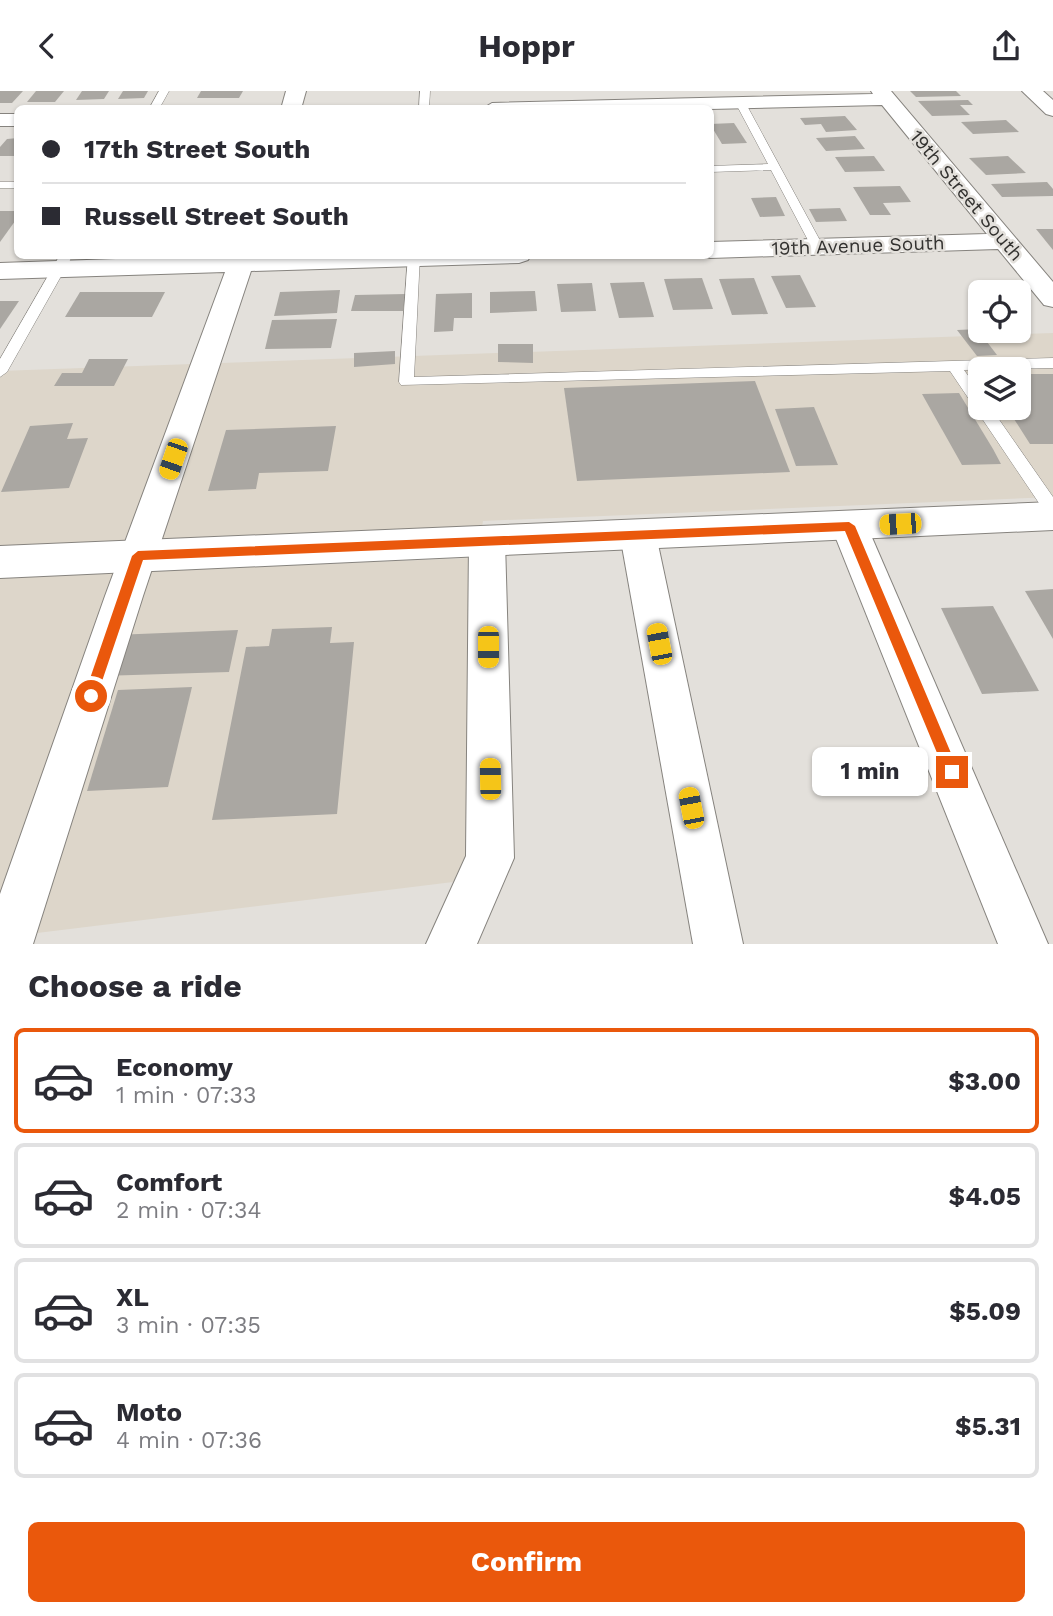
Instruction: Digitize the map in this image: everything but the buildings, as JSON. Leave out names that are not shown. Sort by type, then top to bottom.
[{"type":"street","points":[[1032,91],[1053,110]]},
{"type":"street","points":[[634,105],[884,95]]},
{"type":"street","name":"19th Street South","points":[[884,95],[1053,299]]},
{"type":"street","name":"19th Avenue South","points":[[714,250],[1005,241]]},
{"type":"street","points":[[0,271],[63,263],[300,259]]},
{"type":"street","points":[[8,944],[138,556],[243,260]]},
{"type":"street","points":[[0,562],[849,526],[1053,513]]},
{"type":"street","points":[[849,526],[1023,944]]},
{"type":"street","points":[[638,535],[718,944]]},
{"type":"street","points":[[451,944],[491,858],[487,542]]},
{"type":"lane","points":[[740,102],[817,246]]},
{"type":"lane","points":[[714,169],[775,167]]},
{"type":"lane","points":[[414,259],[407,382],[1053,363]]},
{"type":"lane","points":[[0,372],[63,263]]},
{"type":"lane","points":[[954,366],[968,386]]},
{"type":"lane","points":[[991,420],[1053,513]]},
{"type":"shaded area","points":[[1053,333],[1053,497],[483,521],[482,527],[162,540],[221,363],[968,336],[968,343],[1031,343],[1031,334]]},
{"type":"shaded area","points":[[192,364],[126,541],[0,547],[0,371]]},
{"type":"shaded area","points":[[470,558],[467,853],[453,882],[37,933],[151,571]]},
{"type":"shaded area","points":[[114,573],[0,896],[0,578]]},
{"type":"route","points":[[91,696],[138,556],[849,526],[952,772]]}]
